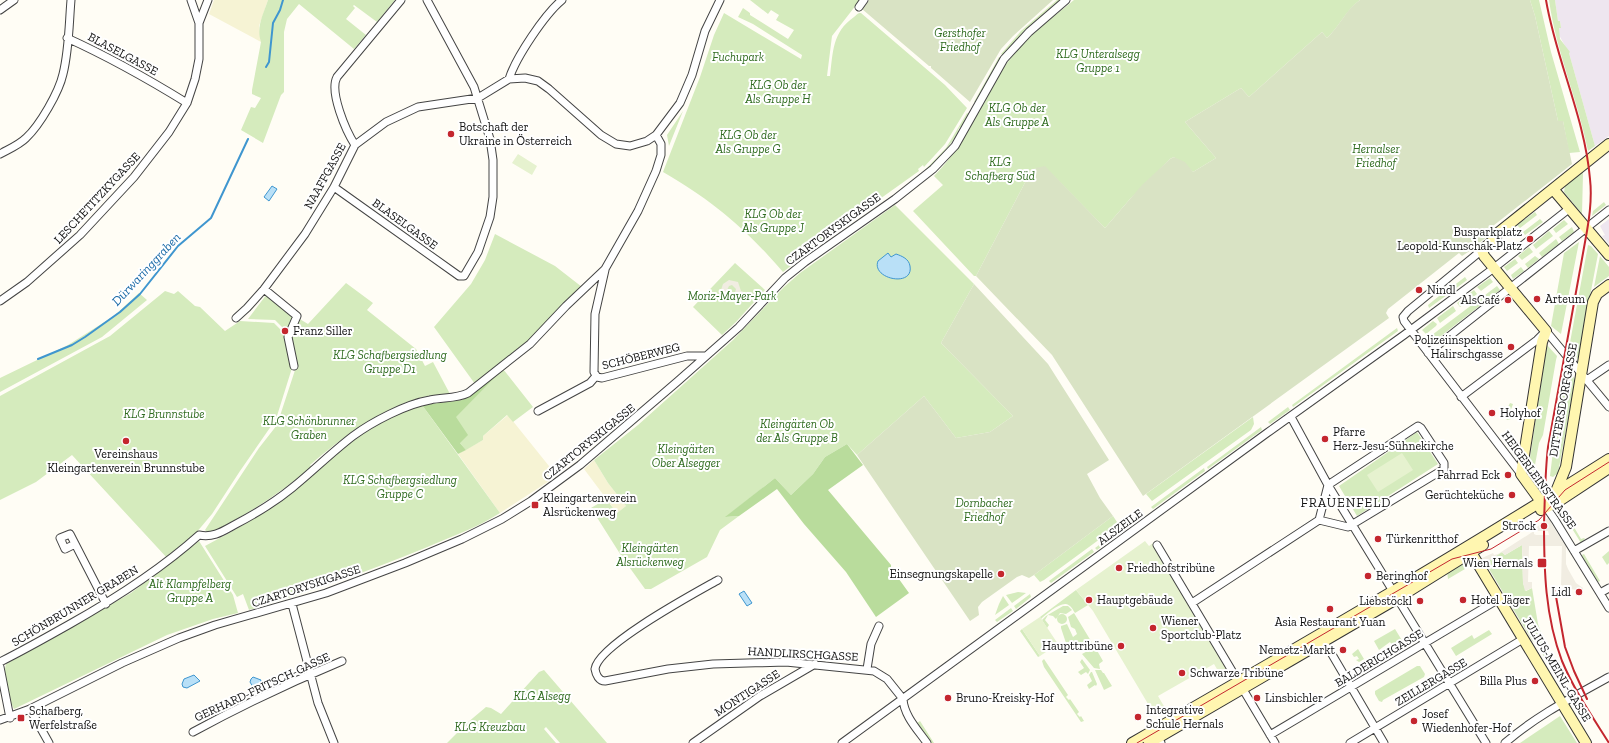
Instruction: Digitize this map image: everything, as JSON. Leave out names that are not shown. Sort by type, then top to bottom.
[{"type":"street","points":[[0,10],[14,0]]},
{"type":"street","points":[[0,154],[15,146],[27,137],[44,114],[55,94],[63,74],[71,0]]},
{"type":"street","points":[[191,0],[199,23]]},
{"type":"street","name":"LESCHETITZKYGASSE","points":[[0,301],[32,278],[89,225],[134,177],[169,132],[187,102],[195,79],[199,59],[199,23],[208,0]]},
{"type":"street","points":[[355,145],[343,120],[335,94],[334,84],[337,77],[401,0]]},
{"type":"street","points":[[427,0],[474,87],[478,98]]},
{"type":"street","points":[[562,0],[549,13],[541,24],[513,68],[510,79],[526,78],[538,81],[601,135],[616,144],[630,146],[647,141],[656,135],[680,103],[692,75],[705,31],[720,0]]},
{"type":"street","points":[[859,7],[864,0]]},
{"type":"street","name":"CZARTORYSKIGASSE","points":[[0,720],[10,718],[30,709],[118,665],[179,638],[216,625],[326,593],[405,563],[462,539],[517,510],[575,469],[658,399],[739,326],[785,278],[933,169],[955,146],[1004,59],[1029,32],[1066,0]]},
{"type":"street","name":"BLASELGASSE","points":[[68,38],[127,67],[187,102]]},
{"type":"street","name":"NAAFFGASSE","points":[[236,318],[264,289],[305,234],[334,187],[355,145],[386,122],[407,110],[429,104],[478,98],[510,79]]},
{"type":"street","name":"BLASELGASSE","points":[[334,187],[453,272],[459,276],[464,276],[472,265],[484,236],[490,217],[492,197],[493,160],[490,139],[478,98]]},
{"type":"street","name":"SCHÖNBRUNNER GRABEN","points":[[0,662],[23,651],[106,604],[150,575],[199,535],[208,537],[214,536],[280,498],[354,435],[381,419],[414,404],[430,400],[461,396],[468,393],[530,344],[566,306],[605,269],[638,211],[656,171],[661,155],[661,144],[656,135]]},
{"type":"street","points":[[1410,330],[1403,318],[1408,311],[1495,239],[1498,233],[1609,144]]},
{"type":"street","points":[[1553,189],[1609,255]]},
{"type":"street","name":"ALSZEILE","points":[[842,743],[1410,330],[1494,268],[1570,208]]},
{"type":"street","points":[[1428,353],[1609,210]]},
{"type":"street","points":[[1482,250],[1484,256],[1609,407]]},
{"type":"street","name":"SCHÖBERWEG","points":[[605,269],[595,314],[594,372],[596,376],[602,378],[687,356],[705,356]]},
{"type":"street","name":"DITTERSDORFGASSE","points":[[1543,505],[1556,492],[1566,466],[1584,376],[1593,302],[1597,294],[1609,285]]},
{"type":"street","points":[[264,289],[297,316],[288,337],[294,366]]},
{"type":"street","name":"HEIGERLEINSTRASSE","points":[[1410,330],[1521,474],[1574,551],[1609,608]]},
{"type":"street","points":[[1461,397],[1537,340],[1546,331]]},
{"type":"street","points":[[1521,474],[1542,342],[1546,331]]},
{"type":"street","points":[[1584,376],[1609,365]]},
{"type":"street","points":[[538,411],[590,383],[596,376]]},
{"type":"street","points":[[1291,417],[1328,485],[1354,524],[1486,743]]},
{"type":"street","points":[[1192,603],[1318,520],[1328,485],[1418,426],[1422,428],[1444,463],[1445,467],[1442,470],[1354,524],[1346,527],[1318,520]]},
{"type":"street","points":[[1556,492],[1609,462]]},
{"type":"street","points":[[1132,743],[1156,734],[1238,682],[1323,641],[1398,597],[1543,505],[1558,501],[1609,462]]},
{"type":"street","points":[[1574,551],[1609,531]]},
{"type":"street","points":[[75,544],[106,604]]},
{"type":"street","points":[[1157,545],[1275,743]]},
{"type":"street","name":"JULIUS-MEINL-GASSE","points":[[1470,550],[1586,743]]},
{"type":"street","name":"HANDLIRSCHGASSE","points":[[718,580],[658,615],[623,639],[598,660],[595,669],[598,677],[602,681],[605,681],[668,669],[727,663],[786,662],[867,669],[884,676],[890,682],[903,699],[903,707],[906,713],[927,743]]},
{"type":"street","points":[[1600,593],[1609,588]]},
{"type":"street","name":"BALDERICHGASSE","points":[[1270,735],[1499,599]]},
{"type":"street","points":[[292,604],[318,703],[334,743]]},
{"type":"street","points":[[867,669],[871,644],[879,626]]},
{"type":"street","name":"ZEILLERGASSE","points":[[1350,743],[1523,639]]},
{"type":"street","points":[[1323,641],[1384,743]]},
{"type":"street","name":"GERHARD-FRITSCH-GASSE","points":[[193,732],[310,674],[342,661]]},
{"type":"street","name":"MONTIGASSE","points":[[693,743],[760,696],[815,664]]},
{"type":"street","points":[[0,667],[10,718]]},
{"type":"street","points":[[1505,743],[1517,732],[1541,716],[1609,676]]},
{"type":"street","points":[[30,709],[49,743]]},
{"type":"street","points":[[1149,743],[1156,734]]},
{"type":"shaded area","points":[[214,0],[268,0],[259,26],[261,42],[209,14]]},
{"type":"shaded area","points":[[1555,0],[1609,0],[1609,136],[1595,146],[1569,53],[1559,35],[1559,28],[1561,27],[1560,21],[1558,21]]},
{"type":"shaded area","points":[[1609,219],[1609,244],[1602,236],[1605,235],[1600,226]]},
{"type":"shaded area","points":[[729,280],[738,282],[741,291],[757,298],[755,301],[741,294],[734,299],[726,298],[721,290],[723,284]],"holes":[[[732,285],[736,289],[735,293],[732,294],[728,293],[727,290],[729,286]]]},
{"type":"shaded area","points":[[508,415],[557,476],[500,513],[458,454],[483,440],[483,436]]},
{"type":"shaded area","points":[[594,460],[608,483],[626,506],[617,513],[584,469]]},
{"type":"shaded area","points":[[1549,517],[1552,522],[1551,523],[1563,542],[1566,544],[1566,564],[1568,569],[1576,583],[1583,588],[1583,591],[1565,588],[1561,585],[1562,546],[1529,546],[1528,582],[1532,582],[1532,588],[1525,591],[1523,583],[1522,545],[1505,555],[1502,552],[1486,563],[1533,642],[1530,644],[1480,559],[1493,553],[1494,555],[1498,554],[1534,531],[1534,534],[1536,535],[1549,535],[1548,531],[1536,531],[1537,527]]},
{"type":"green space","points":[[268,0],[395,0],[377,22],[354,5],[353,6],[355,8],[346,19],[366,35],[354,49],[299,4],[287,19],[284,32],[284,92],[281,95],[263,143],[241,130],[251,107],[255,108],[261,98],[252,94],[252,90],[261,42],[259,31],[262,16]]},
{"type":"green space","points":[[750,0],[860,0],[832,36],[827,76],[830,76],[833,51],[841,29],[861,13],[945,85],[967,108],[945,144],[924,167],[923,165],[918,169],[919,171],[863,211],[860,208],[855,212],[857,215],[783,272],[769,256],[728,216],[698,194],[663,172],[700,77],[714,35],[724,13],[801,59],[802,55],[753,24],[738,17],[743,8],[750,13],[750,15],[788,39],[794,30],[776,20],[779,15],[771,10],[768,14]]},
{"type":"green space","name":"Gersthofer Friedhof","points":[[869,0],[1053,0],[1013,36],[1001,49],[970,102],[931,68],[931,66],[929,66],[862,9]]},
{"type":"green space","points":[[1057,0],[1062,0],[1026,31],[1003,55],[1001,54],[1021,31]]},
{"type":"green space","points":[[1074,0],[1360,0],[1351,8],[1327,38],[1322,32],[1249,97],[1241,88],[1185,122],[1216,158],[1193,172],[1174,157],[1170,159],[1130,199],[1105,228],[1045,167],[1034,169],[1029,175],[976,276],[974,276],[913,211],[943,185],[934,176],[956,149],[1007,63],[1021,45],[1038,29]]},
{"type":"green space","name":"Hernalser Friedhof","points":[[1360,0],[1530,0],[1535,16],[1558,121],[1563,121],[1572,164],[1484,233],[1487,237],[1479,243],[1479,245],[1462,256],[1459,253],[1388,309],[1386,313],[1389,318],[1143,496],[1052,355],[976,276],[1029,175],[1036,168],[1045,166],[1105,228],[1142,185],[1170,159],[1174,157],[1185,162],[1193,172],[1216,158],[1185,122],[1241,88],[1249,97],[1322,32],[1327,38],[1351,8]]},
{"type":"green space","points":[[1530,0],[1539,0],[1551,52],[1580,152],[1569,153],[1563,121],[1558,121],[1535,16]]},
{"type":"green space","points":[[1549,0],[1555,0],[1558,21],[1560,21],[1561,28],[1559,28],[1560,39],[1570,52],[1569,53],[1595,146],[1588,151],[1579,113],[1552,19]]},
{"type":"green space","points":[[999,57],[1001,58],[974,102]]},
{"type":"green space","points":[[683,111],[669,146],[667,135]]},
{"type":"green space","points":[[967,113],[969,114],[952,142],[926,171],[925,170],[946,148]]},
{"type":"green space","points":[[518,154],[537,166],[532,175],[512,163]]},
{"type":"green space","points":[[1582,171],[1582,214],[1564,192],[1565,186]]},
{"type":"green space","points":[[1604,202],[1606,205],[1592,216],[1593,211]]},
{"type":"green space","points":[[895,205],[974,284],[941,343],[1013,416],[990,432],[956,438],[924,396],[857,455],[847,444],[825,457],[813,474],[791,495],[775,478],[726,517],[739,516],[720,530],[707,557],[651,589],[645,589],[622,557],[591,508],[606,499],[617,513],[626,506],[608,483],[594,460],[638,425],[733,340],[784,287],[800,273]]},
{"type":"green space","points":[[1535,212],[1537,215],[1520,228],[1517,225]]},
{"type":"green space","points":[[1540,219],[1543,222],[1525,235],[1523,232]]},
{"type":"green space","points":[[1564,220],[1568,224],[1556,233],[1553,229]]},
{"type":"green space","points":[[1572,227],[1574,232],[1562,241],[1559,237]]},
{"type":"green space","points":[[1549,231],[1553,236],[1536,249],[1533,245]]},
{"type":"green space","points":[[495,234],[555,266],[582,287],[559,308],[517,353],[475,384],[434,327],[471,284],[485,260]]},
{"type":"green space","points":[[1556,239],[1559,244],[1542,257],[1539,253]]},
{"type":"green space","points":[[1579,242],[1561,334],[1551,326],[1564,253]]},
{"type":"green space","points":[[1588,245],[1591,246],[1598,254],[1578,359],[1569,348]]},
{"type":"green space","points":[[1529,247],[1533,252],[1522,260],[1518,256]]},
{"type":"green space","points":[[1535,256],[1539,259],[1528,268],[1525,264]]},
{"type":"green space","points":[[1600,256],[1609,267],[1609,276],[1594,287]]},
{"type":"green space","points":[[1515,259],[1518,263],[1507,271],[1504,267]]},
{"type":"green space","name":"Moriz-Mayer-Park","points":[[735,263],[765,290],[722,335],[693,307]]},
{"type":"green space","points":[[1521,267],[1524,271],[1513,279],[1511,275]]},
{"type":"green space","points":[[1465,277],[1467,280],[1450,293],[1448,290]]},
{"type":"green space","points":[[1490,278],[1493,282],[1481,291],[1477,287]]},
{"type":"green space","points":[[346,283],[373,303],[367,310],[416,349],[425,366],[433,362],[450,394],[423,397],[392,408],[377,416],[335,445],[310,465],[312,467],[275,495],[224,526],[210,533],[207,532],[205,530],[259,448],[277,425],[297,364],[290,338],[298,318],[308,324]]},
{"type":"green space","name":"Dornbacher Friedhof","points":[[974,284],[1048,364],[1109,460],[1087,474],[1100,498],[1113,516],[1034,575],[1029,578],[1022,575],[1017,577],[982,602],[978,607],[979,615],[970,621],[857,455],[924,396],[956,438],[990,432],[1013,416],[941,343]]},
{"type":"green space","points":[[1497,286],[1500,290],[1432,343],[1428,338]]},
{"type":"green space","points":[[1474,290],[1477,294],[1460,307],[1457,303]]},
{"type":"green space","name":"KLG Brunnstube","points":[[165,291],[174,294],[178,291],[195,306],[200,307],[225,331],[240,321],[274,323],[286,335],[292,368],[276,419],[212,514],[185,546],[168,559],[72,455],[36,482],[0,500],[0,396],[110,336]]},
{"type":"green space","points":[[1444,292],[1447,295],[1429,308],[1428,305]]},
{"type":"green space","points":[[139,293],[147,300],[102,337],[0,392],[0,378],[68,345],[114,316]]},
{"type":"green space","points":[[267,294],[293,315],[287,332],[275,320],[248,319]]},
{"type":"green space","points":[[1453,306],[1456,311],[1440,323],[1437,318]]},
{"type":"green space","points":[[1433,321],[1437,324],[1436,326],[1426,334],[1422,330]]},
{"type":"green space","points":[[1397,328],[1398,331],[1293,407],[1292,405]]},
{"type":"green space","points":[[1547,345],[1557,356],[1543,435],[1539,443],[1535,465],[1535,479],[1528,471]]},
{"type":"green space","points":[[1566,367],[1575,379],[1558,473],[1553,477],[1550,476],[1553,441]]},
{"type":"green space","points":[[503,369],[533,407],[513,422],[507,415],[483,436],[483,440],[466,450],[460,443],[455,417]]},
{"type":"green space","points":[[503,369],[456,417],[468,435],[460,443],[466,450],[458,454],[422,405],[462,400]]},
{"type":"green space","points":[[1510,403],[1513,404],[1509,415],[1511,419],[1507,420],[1501,409],[1503,406],[1508,407]]},
{"type":"green space","name":"KLG Schafbergsiedlung Gruppe C","points":[[422,405],[500,513],[463,532],[425,548],[316,589],[249,610],[243,594],[237,597],[205,546],[281,501],[356,437],[388,419]]},
{"type":"green space","points":[[1288,407],[1290,410],[1270,424],[1268,422]]},
{"type":"green space","points":[[1253,417],[1254,424],[1251,430],[1152,501],[1146,494]]},
{"type":"green space","points":[[1261,427],[1262,430],[1208,469],[1207,467]]},
{"type":"green space","points":[[1417,432],[1438,464],[1357,516],[1339,486]]},
{"type":"green space","points":[[847,444],[863,465],[828,490],[891,565],[891,568],[909,593],[876,617],[846,572],[804,524],[777,489],[739,516],[725,517],[775,478],[791,495],[813,474],[825,457]]},
{"type":"green space","points":[[1402,453],[1413,470],[1378,492],[1367,475]]},
{"type":"green space","points":[[1204,468],[1205,471],[1153,509],[1151,507]]},
{"type":"green space","points":[[1565,512],[1581,539],[1585,539],[1581,543],[1563,514]]},
{"type":"green space","points":[[1113,516],[1119,525],[1044,580],[1040,582],[1034,575]]},
{"type":"green space","points":[[1126,525],[1127,528],[1097,550],[1095,548]]},
{"type":"green space","name":"Alt Klampfelberg Gruppe A","points":[[199,541],[233,595],[238,613],[213,619],[167,635],[14,709],[12,705],[10,705],[4,673],[6,664],[131,593]]},
{"type":"green space","name":"Wiener Sportclub-Platz","points":[[1145,541],[1149,546],[1153,543],[1230,671],[1221,676],[1214,664],[1158,696],[1165,708],[1154,714],[1093,611],[1076,590]]},
{"type":"green space","points":[[1522,545],[1523,583],[1526,591],[1532,588],[1538,624],[1557,679],[1535,641],[1533,642],[1486,564],[1502,552],[1505,555]]},
{"type":"green space","points":[[1092,549],[1094,552],[1051,583],[1049,581]]},
{"type":"green space","points":[[1609,551],[1609,563],[1607,565],[1602,557]]},
{"type":"green space","points":[[1584,554],[1600,581],[1598,582],[1583,559],[1582,555]]},
{"type":"green space","points":[[1462,562],[1465,569],[1448,579],[1447,571]]},
{"type":"green space","points":[[1076,590],[1088,605],[1075,613],[1069,605],[1063,604],[1053,609],[1041,619],[1040,617]]},
{"type":"green space","points":[[1018,592],[1026,593],[1012,603],[1006,595]]},
{"type":"green space","points":[[1030,594],[1031,597],[1016,609],[1014,606]]},
{"type":"green space","points":[[1003,596],[1009,605],[995,615],[999,604]]},
{"type":"green space","points":[[1063,606],[1068,606],[1072,610],[1066,614],[1060,613],[1056,619],[1053,616],[1048,615],[1045,620],[1049,625],[1047,628],[1042,620],[1046,616]]},
{"type":"green space","points":[[1011,608],[1013,611],[997,622],[995,620]]},
{"type":"green space","points":[[1074,613],[1094,646],[1084,651],[1066,643],[1061,628],[1061,626],[1067,624],[1073,637],[1077,634],[1075,629],[1071,627],[1068,617]]},
{"type":"green space","points":[[1062,614],[1067,619],[1062,624],[1057,619]]},
{"type":"green space","points":[[1040,617],[1058,644],[1040,656],[1022,629]]},
{"type":"green space","points":[[1022,629],[1040,656],[1038,657],[1020,631]]},
{"type":"green space","points":[[1395,629],[1403,642],[1394,648],[1390,642],[1379,650],[1374,641]]},
{"type":"green space","points":[[1489,630],[1492,634],[1456,656],[1451,648],[1472,635],[1474,639]]},
{"type":"green space","points":[[1095,647],[1103,661],[1099,664],[1100,669],[1094,668],[1082,654]]},
{"type":"green space","points":[[1358,649],[1364,659],[1359,662],[1356,660],[1359,659],[1357,656],[1354,657],[1352,654]]},
{"type":"green space","points":[[1044,659],[1068,695],[1066,697],[1069,700],[1070,699],[1079,712],[1077,714],[1080,717],[1081,716],[1084,721],[1081,722],[1044,667],[1042,661]]},
{"type":"green space","points":[[1082,659],[1090,670],[1088,674],[1086,672],[1081,675],[1078,672],[1084,668],[1080,662]]},
{"type":"green space","points":[[1417,666],[1420,666],[1425,674],[1424,677],[1383,700],[1382,702],[1379,701],[1375,691]]},
{"type":"green space","points":[[544,670],[607,743],[560,743],[546,727],[544,729],[556,743],[447,743],[486,707],[491,708],[501,714],[539,672]]},
{"type":"green space","points":[[1095,670],[1101,670],[1112,686],[1104,690]]},
{"type":"green space","points":[[1092,672],[1097,684],[1089,689],[1087,685],[1092,681],[1089,675]]},
{"type":"green space","points":[[1560,716],[1577,743],[1520,743]]},
{"type":"green space","points":[[920,721],[934,743],[931,743],[917,723]]},
{"type":"water","points":[[272,186],[277,189],[269,201],[264,197]]},
{"type":"water","points":[[888,253],[891,257],[896,254],[908,261],[910,266],[909,273],[906,277],[900,279],[893,278],[886,276],[881,272],[878,267],[878,261]]},
{"type":"water","points":[[744,591],[752,603],[747,606],[739,594]]},
{"type":"water","points":[[194,675],[200,681],[187,688],[183,687],[182,684],[184,679]]},
{"type":"water","points":[[253,677],[261,680],[258,690],[254,689],[250,682]]},
{"type":"waterway","name":"Dürwaringgraben","points":[[266,67],[269,62],[273,23],[280,10],[283,0]]},
{"type":"waterway","name":"Dürwaringgraben","points":[[38,359],[72,345],[85,337],[120,312],[140,294],[178,246],[211,218],[248,139]]},
{"type":"tram line","points":[[1137,743],[1452,559],[1491,549],[1539,520],[1565,490],[1609,462]]},
{"type":"railway","points":[[1546,0],[1556,45],[1577,111],[1587,156],[1591,192],[1587,231],[1548,447],[1544,523],[1545,575],[1552,627],[1562,661],[1578,693],[1609,743]]},
{"type":"railway","points":[[1555,591],[1565,647],[1587,699]]},
{"type":"place","name":"Botschaft der Ukraine in Österreich","points":[[451,134]]},
{"type":"place","name":"Busparkplatz Leopold-Kunschak-Platz","points":[[1530,239]]},
{"type":"place","name":"Nindl","points":[[1419,290]]},
{"type":"place","name":"Arteum","points":[[1537,299]]},
{"type":"place","name":"AlsCafé","points":[[1508,300]]},
{"type":"place","name":"Franz Siller","points":[[285,331]]},
{"type":"place","name":"Polizeiinspektion Halirschgasse","points":[[1511,347]]},
{"type":"place","name":"Holyhof","points":[[1492,413]]},
{"type":"place","name":"Pfarre Herz-Jesu-Sühnekirche","points":[[1325,439]]},
{"type":"place","name":"Vereinshaus Kleingartenverein Brunnstube","points":[[126,441]]},
{"type":"place","name":"Fahrrad Eck","points":[[1508,475]]},
{"type":"place","name":"Gerüchteküche","points":[[1512,495]]},
{"type":"place","name":"Kleingartenverein Alsrückenweg","points":[[535,505]]},
{"type":"place","name":"Ströck","points":[[1544,526]]},
{"type":"place","name":"Türkenritthof","points":[[1378,539]]},
{"type":"place","name":"Wien Hernals","points":[[1542,563]]},
{"type":"place","name":"Friedhofstribüne","points":[[1119,568]]},
{"type":"place","name":"Einsegnungskapelle","points":[[1001,574]]},
{"type":"place","name":"Beringhof","points":[[1368,576]]},
{"type":"place","name":"Lidl","points":[[1579,592]]},
{"type":"place","name":"Hauptgebäude","points":[[1089,600]]},
{"type":"place","name":"Hotel Jäger","points":[[1463,600]]},
{"type":"place","name":"Liebstöckl","points":[[1420,601]]},
{"type":"place","name":"Asia Restaurant Yuan","points":[[1330,609]]},
{"type":"place","name":"Wiener Sportclub-Platz","points":[[1153,628]]},
{"type":"place","name":"Haupttribüne","points":[[1121,646]]},
{"type":"place","name":"Nemetz-Markt","points":[[1343,650]]},
{"type":"place","name":"Schwarze Tribüne","points":[[1182,673]]},
{"type":"place","name":"Billa Plus","points":[[1535,681]]},
{"type":"place","name":"Bruno-Kreisky-Hof","points":[[948,698]]},
{"type":"place","name":"Linsbichler","points":[[1257,698]]},
{"type":"place","name":"Integrative Schule Hernals","points":[[1138,717]]},
{"type":"place","name":"Schafberg, Werfelstraße","points":[[21,718]]},
{"type":"place","name":"Josef Wiedenhofer-Hof","points":[[1414,721]]},
{"type":"district","name":"FRAUENFELD","points":[[1346,502]]},
{"type":"park label","name":"Fuchupark","points":[[738,57]]},
{"type":"park label","name":"KLG Unteralsegg Gruppe 1","points":[[1098,61]]},
{"type":"park label","name":"KLG Ob der Als Gruppe H","points":[[778,92]]},
{"type":"park label","name":"KLG Ob der Als Gruppe A","points":[[1017,115]]},
{"type":"park label","name":"KLG Ob der Als Gruppe G","points":[[748,142]]},
{"type":"park label","name":"KLG Schafberg Süd","points":[[1000,169]]},
{"type":"park label","name":"KLG Ob der Als Gruppe J","points":[[773,221]]},
{"type":"park label","name":"KLG Schafbergsiedlung Gruppe D1","points":[[390,362]]},
{"type":"park label","name":"KLG Schönbrunner Graben","points":[[309,428]]},
{"type":"park label","name":"Kleingärten Ob der Als Gruppe B","points":[[797,431]]},
{"type":"park label","name":"Kleingärten Ober Alsegger","points":[[686,456]]},
{"type":"park label","name":"Kleingärten Alsrückenweg","points":[[650,555]]},
{"type":"park label","name":"KLG Alsegg","points":[[542,696]]},
{"type":"park label","name":"KLG Kreuzbau","points":[[490,727]]}]
